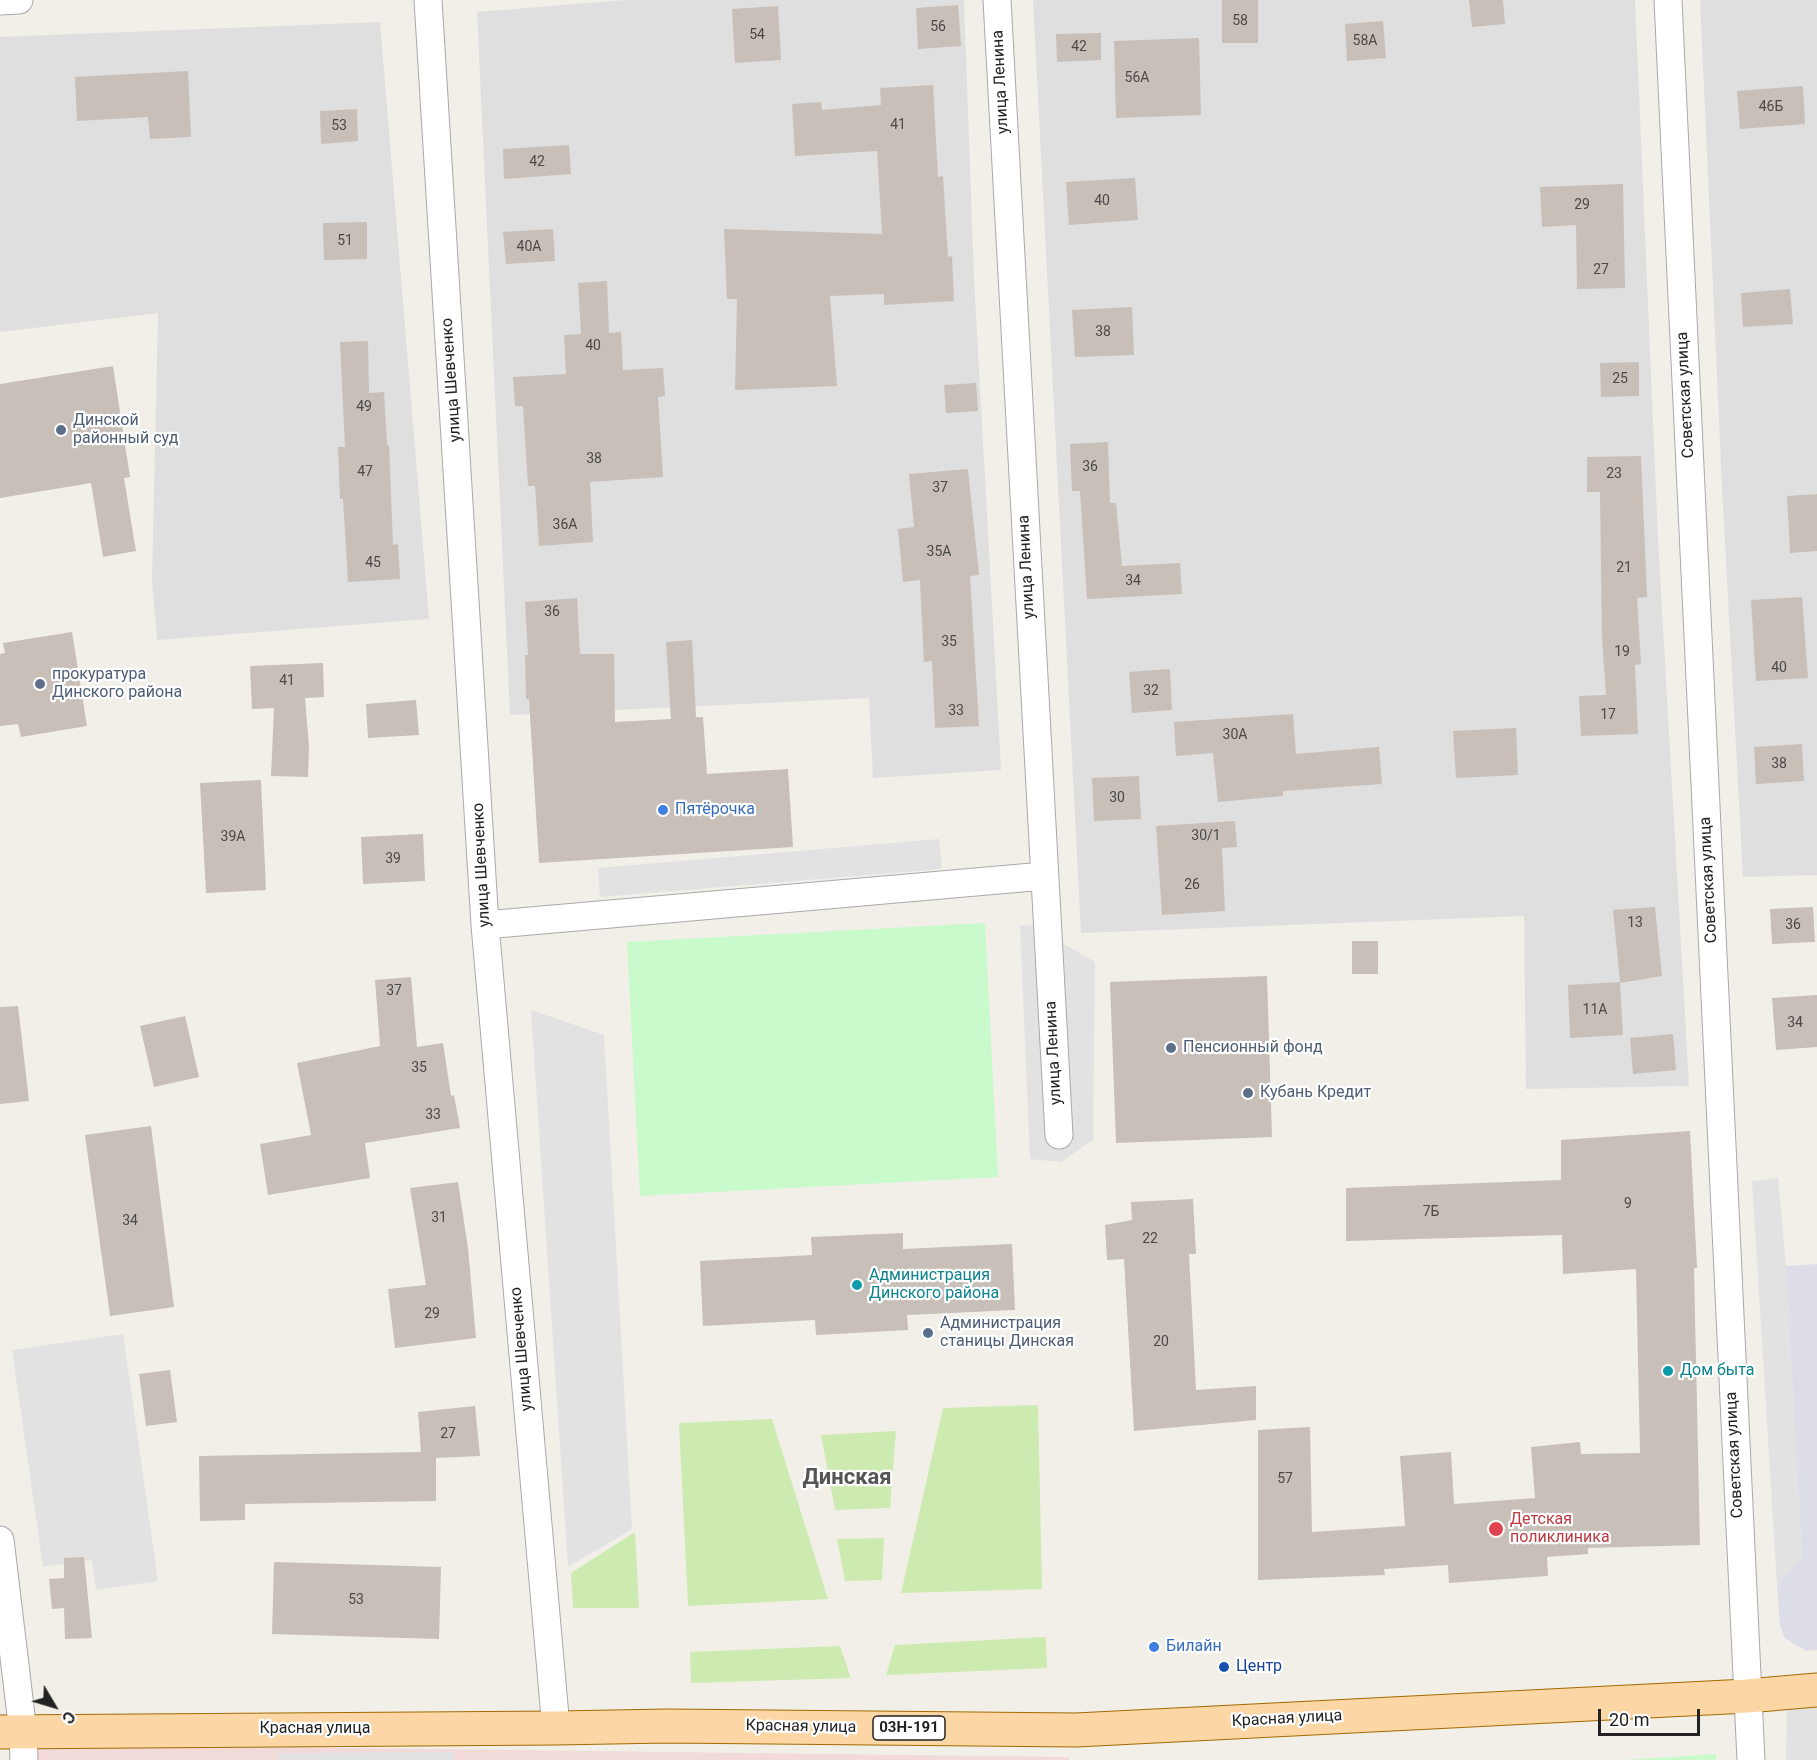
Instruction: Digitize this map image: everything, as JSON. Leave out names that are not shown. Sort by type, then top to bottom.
[{"type":"main road","name":"Красная улица","points":[[16,1741],[668,1726],[1076,1730],[1747,1696],[1817,1690]]},
{"type":"street","points":[[0,1],[19,0]]},
{"type":"street","name":"улица Шевченко","points":[[428,0],[485,925],[556,1728]]},
{"type":"street","name":"улица Ленина","points":[[997,0],[1059,1135]]},
{"type":"street","name":"Советская улица","points":[[1668,0],[1751,1760]]},
{"type":"street","points":[[485,925],[1044,876]]},
{"type":"street","points":[[0,1540],[16,1741]]},
{"type":"shaded area","points":[[625,0],[964,0],[974,278],[1001,770],[873,778],[869,698],[510,715],[477,12]]},
{"type":"shaded area","points":[[1033,0],[1635,0],[1658,539],[1689,1086],[1526,1089],[1524,916],[1081,933]]},
{"type":"shaded area","points":[[1700,0],[1817,0],[1817,875],[1743,877],[1722,487]]},
{"type":"shaded area","points":[[380,22],[429,619],[157,640],[152,580],[158,313],[0,332],[0,37]]},
{"type":"shaded area","points":[[939,839],[942,869],[600,897],[598,868]]},
{"type":"shaded area","points":[[1020,925],[1033,926],[1095,962],[1093,1140],[1061,1162],[1030,1159]]},
{"type":"shaded area","points":[[531,1010],[604,1035],[632,1529],[568,1567]]},
{"type":"shaded area","points":[[1778,1178],[1786,1266],[1802,1557],[1777,1585],[1752,1181]]},
{"type":"shaded area","points":[[1817,1264],[1817,1650],[1806,1651],[1785,1638],[1780,1626],[1777,1585],[1802,1557],[1786,1266]]},
{"type":"shaded area","points":[[123,1334],[158,1581],[96,1590],[92,1560],[43,1567],[12,1350]]},
{"type":"shaded area","points":[[1817,1705],[1817,1760],[1786,1760],[1787,1708]]},
{"type":"shaded area","points":[[35,1744],[1069,1757],[1069,1760],[36,1760]]},
{"type":"shaded area","points":[[454,1752],[454,1760],[277,1760],[277,1753]]},
{"type":"green space","points":[[985,923],[998,1177],[640,1196],[627,942]]},
{"type":"green space","points":[[1038,1405],[1042,1589],[901,1593],[943,1408]]},
{"type":"green space","points":[[772,1419],[828,1599],[688,1606],[679,1423]]},
{"type":"green space","points":[[896,1431],[890,1508],[835,1510],[821,1435]]},
{"type":"green space","points":[[635,1532],[639,1608],[573,1608],[571,1573]]},
{"type":"green space","points":[[884,1538],[882,1580],[845,1581],[837,1539]]},
{"type":"green space","points":[[1046,1637],[1047,1668],[886,1675],[895,1645]]},
{"type":"green space","points":[[840,1646],[851,1678],[691,1683],[690,1652]]},
{"type":"green space","points":[[1716,1754],[1716,1760],[1625,1760]]},
{"type":"building","points":[[1222,0],[1258,0],[1258,43],[1222,43]]},
{"type":"building","points":[[1469,0],[1503,0],[1505,24],[1472,27]]},
{"type":"building","points":[[958,5],[961,46],[918,49],[916,8]]},
{"type":"building","points":[[778,6],[781,60],[735,63],[732,9]]},
{"type":"building","points":[[1383,21],[1386,58],[1347,61],[1345,24]]},
{"type":"building","points":[[1101,33],[1101,60],[1057,62],[1056,34]]},
{"type":"building","points":[[1199,38],[1201,115],[1116,118],[1114,41]]},
{"type":"building","points":[[188,71],[191,137],[150,139],[148,117],[77,121],[75,77]]},
{"type":"building","points":[[933,85],[938,177],[943,176],[948,257],[952,256],[954,301],[884,305],[884,294],[830,296],[837,386],[735,390],[737,299],[727,299],[724,229],[882,234],[877,151],[795,156],[792,104],[821,102],[822,110],[881,105],[880,88]]},
{"type":"building","points":[[1803,86],[1805,124],[1740,129],[1737,91]]},
{"type":"building","points":[[357,109],[358,141],[321,144],[320,111]]},
{"type":"building","points":[[569,145],[571,174],[504,179],[503,149]]},
{"type":"building","points":[[1135,178],[1138,220],[1069,225],[1066,182]]},
{"type":"building","points":[[1623,184],[1625,288],[1577,289],[1576,225],[1542,227],[1540,187]]},
{"type":"building","points":[[367,222],[367,259],[324,260],[323,223]]},
{"type":"building","points":[[553,229],[555,261],[506,264],[503,232]]},
{"type":"building","points":[[607,281],[609,333],[621,332],[623,370],[663,368],[665,396],[658,397],[663,477],[590,482],[593,542],[539,546],[535,486],[528,486],[523,406],[515,406],[513,377],[566,374],[564,335],[581,334],[578,283]]},
{"type":"building","points":[[1790,289],[1793,324],[1743,327],[1741,293]]},
{"type":"building","points":[[1132,307],[1134,355],[1075,357],[1072,310]]},
{"type":"building","points":[[368,341],[369,393],[384,392],[387,445],[389,445],[393,545],[398,544],[400,579],[348,582],[343,499],[340,499],[338,447],[345,447],[340,342]]},
{"type":"building","points":[[1639,362],[1639,396],[1601,397],[1600,363]]},
{"type":"building","name":"Динской районный суд","points":[[113,366],[130,477],[124,478],[136,551],[103,557],[91,483],[0,498],[0,384]]},
{"type":"building","points":[[976,383],[978,411],[946,413],[944,385]]},
{"type":"building","points":[[1108,442],[1110,503],[1116,503],[1122,566],[1180,563],[1182,594],[1087,599],[1080,491],[1072,491],[1070,444]]},
{"type":"building","points":[[1641,456],[1647,597],[1637,598],[1641,664],[1635,665],[1638,734],[1581,736],[1579,696],[1606,695],[1602,638],[1600,492],[1587,492],[1587,457]]},
{"type":"building","points":[[968,469],[979,575],[970,576],[979,726],[935,728],[932,661],[924,662],[920,580],[903,582],[898,529],[914,527],[909,474]]},
{"type":"building","points":[[1817,494],[1817,551],[1790,553],[1787,496]]},
{"type":"building","points":[[1802,597],[1808,678],[1756,681],[1751,600]]},
{"type":"building","name":"Пятёрочка","points":[[577,598],[580,654],[614,654],[615,722],[671,719],[666,642],[692,640],[696,717],[703,717],[707,774],[788,769],[793,847],[539,863],[529,699],[526,699],[525,655],[528,655],[525,602]]},
{"type":"building","name":"прокуратура Динского района","points":[[72,632],[87,726],[21,737],[18,724],[0,726],[0,654],[5,653],[3,643]]},
{"type":"building","points":[[323,663],[324,697],[305,698],[309,747],[308,777],[271,776],[274,708],[252,709],[250,666]]},
{"type":"building","points":[[1170,669],[1172,710],[1132,713],[1129,672]]},
{"type":"building","points":[[416,700],[419,735],[368,738],[366,704]]},
{"type":"building","points":[[1293,714],[1296,754],[1379,747],[1382,784],[1283,791],[1283,796],[1218,802],[1213,753],[1176,756],[1174,722]]},
{"type":"building","points":[[1516,728],[1518,775],[1456,778],[1453,731]]},
{"type":"building","points":[[1802,744],[1804,781],[1756,784],[1754,747]]},
{"type":"building","points":[[1139,776],[1141,819],[1094,821],[1092,778]]},
{"type":"building","points":[[261,780],[266,890],[206,893],[200,783]]},
{"type":"building","points":[[1235,821],[1237,847],[1222,848],[1225,911],[1162,915],[1156,826]]},
{"type":"building","points":[[423,834],[425,881],[363,884],[361,837]]},
{"type":"building","points":[[1655,907],[1662,976],[1620,983],[1623,1035],[1570,1038],[1568,985],[1620,982],[1613,910]]},
{"type":"building","points":[[1813,907],[1815,942],[1772,944],[1770,909]]},
{"type":"building","points":[[1352,941],[1378,941],[1378,974],[1352,974]]},
{"type":"building","points":[[1267,976],[1272,1137],[1116,1143],[1110,982]]},
{"type":"building","points":[[411,977],[417,1047],[443,1043],[451,1096],[454,1095],[460,1128],[365,1143],[370,1178],[268,1195],[260,1144],[311,1135],[297,1063],[380,1046],[375,980]]},
{"type":"building","points":[[1817,995],[1817,1047],[1776,1050],[1772,998]]},
{"type":"building","points":[[18,1006],[29,1101],[0,1104],[0,1007]]},
{"type":"building","points":[[185,1016],[199,1077],[154,1087],[140,1026]]},
{"type":"building","points":[[1673,1034],[1676,1070],[1633,1074],[1630,1038]]},
{"type":"building","points":[[151,1126],[174,1307],[110,1316],[85,1135]]},
{"type":"building","points":[[1690,1131],[1697,1268],[1694,1268],[1700,1545],[1588,1548],[1588,1554],[1547,1557],[1548,1576],[1449,1583],[1448,1565],[1384,1569],[1385,1575],[1258,1580],[1258,1430],[1310,1427],[1312,1532],[1405,1526],[1400,1456],[1451,1452],[1454,1504],[1535,1498],[1531,1447],[1580,1442],[1581,1454],[1640,1453],[1636,1269],[1563,1274],[1562,1235],[1346,1241],[1346,1188],[1561,1180],[1561,1140]]},
{"type":"building","points":[[458,1182],[468,1248],[476,1338],[395,1348],[388,1289],[426,1285],[410,1188]]},
{"type":"building","points":[[1193,1199],[1196,1254],[1189,1254],[1196,1390],[1256,1386],[1256,1420],[1134,1431],[1124,1259],[1107,1260],[1105,1225],[1132,1220],[1131,1202]]},
{"type":"building","name":"Администрация Динского района","points":[[903,1233],[903,1249],[1012,1244],[1015,1310],[907,1315],[908,1330],[816,1335],[815,1320],[703,1326],[700,1261],[812,1255],[811,1237]]},
{"type":"building","points":[[170,1370],[177,1422],[146,1426],[139,1374]]},
{"type":"building","points":[[475,1406],[480,1456],[436,1458],[436,1501],[245,1504],[245,1520],[200,1521],[199,1456],[421,1452],[418,1412]]},
{"type":"building","points":[[84,1557],[92,1638],[65,1639],[64,1608],[52,1609],[49,1579],[64,1578],[64,1558]]},
{"type":"building","points":[[274,1562],[441,1567],[439,1639],[272,1634]]},
{"type":"place","name":"Динской районный суд","points":[[61,430]]},
{"type":"place","name":"прокуратура Динского района","points":[[40,684]]},
{"type":"place","name":"Пятёрочка","points":[[663,810]]},
{"type":"place","name":"Пенсионный фонд","points":[[1171,1048]]},
{"type":"place","name":"Кубань Кредит","points":[[1248,1093]]},
{"type":"place","name":"Администрация Динского района","points":[[857,1285]]},
{"type":"place","name":"Администрация станицы Динская","points":[[928,1333]]},
{"type":"place","name":"Дом быта","points":[[1668,1371]]},
{"type":"place","name":"Детская поликлиника","points":[[1496,1529]]},
{"type":"place","name":"Билайн","points":[[1154,1647]]},
{"type":"place","name":"Центр","points":[[1224,1667]]},
{"type":"district","name":"Динская","points":[[847,1478]]}]
